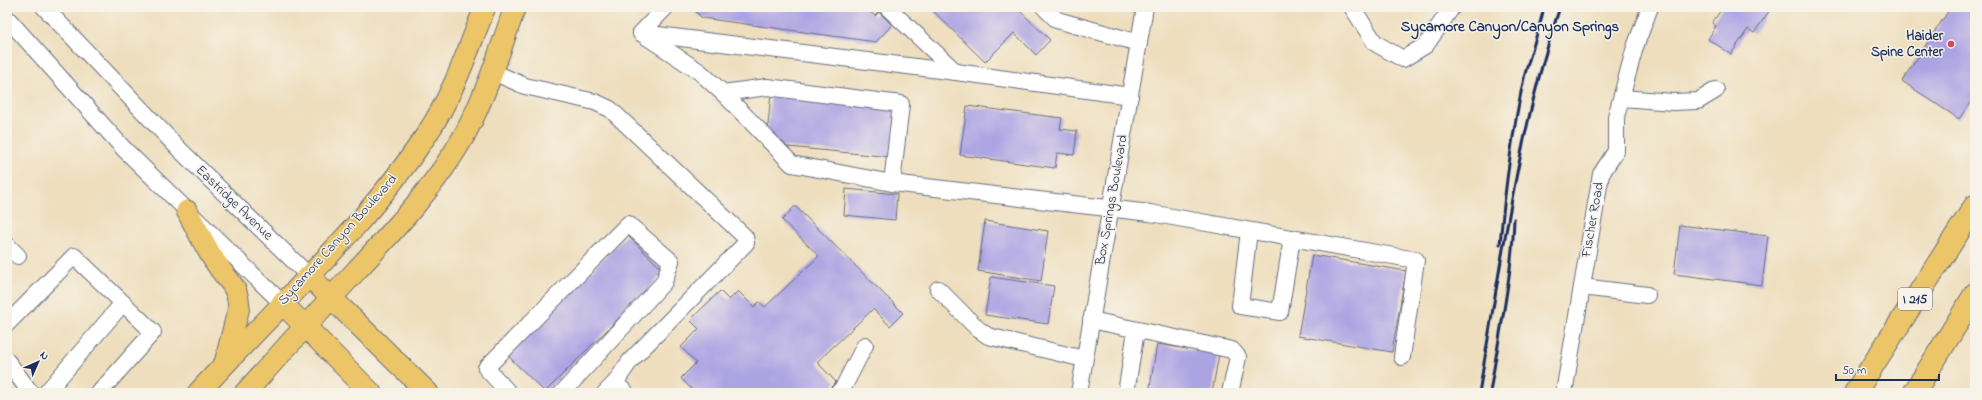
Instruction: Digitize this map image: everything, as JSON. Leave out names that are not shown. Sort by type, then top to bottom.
[{"type":"highway","name":"I 215","points":[[1855,393],[1975,206]]},
{"type":"highway","points":[[1914,393],[1975,294]]},
{"type":"main road","name":"Sycamore Canyon Boulevard","points":[[198,393],[309,276],[379,199],[428,133],[457,77],[486,7]]},
{"type":"main road","points":[[245,393],[403,220],[437,176],[464,136],[493,72],[515,7]]},
{"type":"main road","points":[[187,211],[218,267],[228,278],[238,299],[239,307],[233,335],[224,364]]},
{"type":"main road","name":"Eastridge Avenue","points":[[309,276],[428,393]]},
{"type":"main road","points":[[282,304],[371,393]]},
{"type":"street","name":"Eastridge Avenue","points":[[44,7],[179,149],[309,276]]},
{"type":"street","points":[[641,33],[666,7]]},
{"type":"street","points":[[886,7],[956,72]]},
{"type":"street","points":[[1044,7],[1057,20],[1139,43]]},
{"type":"street","name":"Box Springs Boulevard","points":[[1079,393],[1145,7]]},
{"type":"street","points":[[1352,7],[1376,43],[1403,58],[1426,45],[1452,7]]},
{"type":"street","name":"Fischer Road","points":[[1564,393],[1601,174],[1616,151],[1616,117],[1635,47],[1650,7]]},
{"type":"street","points":[[7,18],[124,149],[282,304]]},
{"type":"street","points":[[641,33],[956,72],[1130,96]]},
{"type":"street","points":[[641,33],[700,72],[723,93],[792,164],[892,183],[1110,210],[1150,213],[1416,260],[1402,357]]},
{"type":"street","points":[[493,72],[525,86],[595,102],[610,109],[745,237],[746,243],[630,361],[615,390]]},
{"type":"street","points":[[723,93],[767,87],[901,104],[892,183]]},
{"type":"street","points":[[1622,98],[1673,102],[1698,101],[1716,90]]},
{"type":"street","points":[[509,393],[486,368],[628,224],[671,261],[664,282],[562,393]]},
{"type":"street","points":[[1249,231],[1240,306],[1280,312],[1292,238]]},
{"type":"street","points":[[7,324],[74,256],[153,332],[99,393]]},
{"type":"street","points":[[1582,287],[1647,295]]},
{"type":"street","points":[[938,289],[978,329],[988,336],[1084,359]]},
{"type":"street","points":[[46,393],[123,303]]},
{"type":"street","points":[[1091,320],[1232,350],[1238,357],[1230,393]]},
{"type":"street","points":[[1126,393],[1136,330]]},
{"type":"street","points":[[838,393],[843,388],[866,345]]},
{"type":"street","points":[[7,361],[30,393]]},
{"type":"building","points":[[691,7],[865,7],[875,16],[879,12],[892,25],[876,42],[702,18]]},
{"type":"building","points":[[929,7],[1016,7],[1050,40],[1036,55],[1014,33],[985,62]]},
{"type":"building","points":[[1723,7],[1772,7],[1754,33],[1748,29],[1731,54],[1708,39],[1716,26],[1712,23]]},
{"type":"building","name":"Haider Spine Center","points":[[1951,7],[1975,7],[1975,95],[1959,119],[1902,81]]},
{"type":"building","points":[[771,94],[897,107],[892,157],[778,146],[767,135]]},
{"type":"building","points":[[967,106],[1062,118],[1060,129],[1077,131],[1074,155],[1057,153],[1055,168],[960,155]]},
{"type":"building","points":[[846,189],[897,194],[895,220],[844,215]]},
{"type":"building","points":[[795,206],[903,313],[890,326],[873,309],[817,362],[836,382],[825,393],[695,393],[681,378],[696,363],[681,347],[699,329],[690,320],[720,291],[729,300],[738,291],[754,307],[759,302],[765,307],[819,256],[782,220]]},
{"type":"building","points":[[985,221],[1048,231],[1041,281],[978,271]]},
{"type":"building","points":[[1680,225],[1768,236],[1762,285],[1674,274]]},
{"type":"building","points":[[627,235],[665,272],[545,392],[507,355]]},
{"type":"building","points":[[1312,255],[1406,271],[1392,352],[1298,336]]},
{"type":"building","points":[[991,277],[1054,286],[1048,324],[985,315]]},
{"type":"building","points":[[1157,344],[1219,354],[1212,393],[1149,393]]},
{"type":"railway","points":[[1500,244],[1509,161],[1516,119],[1524,78],[1544,7]]},
{"type":"railway","points":[[1479,393],[1503,247],[1522,150],[1545,54],[1560,7]]},
{"type":"railway","points":[[1490,393],[1505,306],[1511,262],[1514,219]]},
{"type":"place","name":"Haider Spine Center","points":[[1951,44]]},
{"type":"district","name":"Sycamore Canyon/Canyon Springs","points":[[1510,27]]}]
